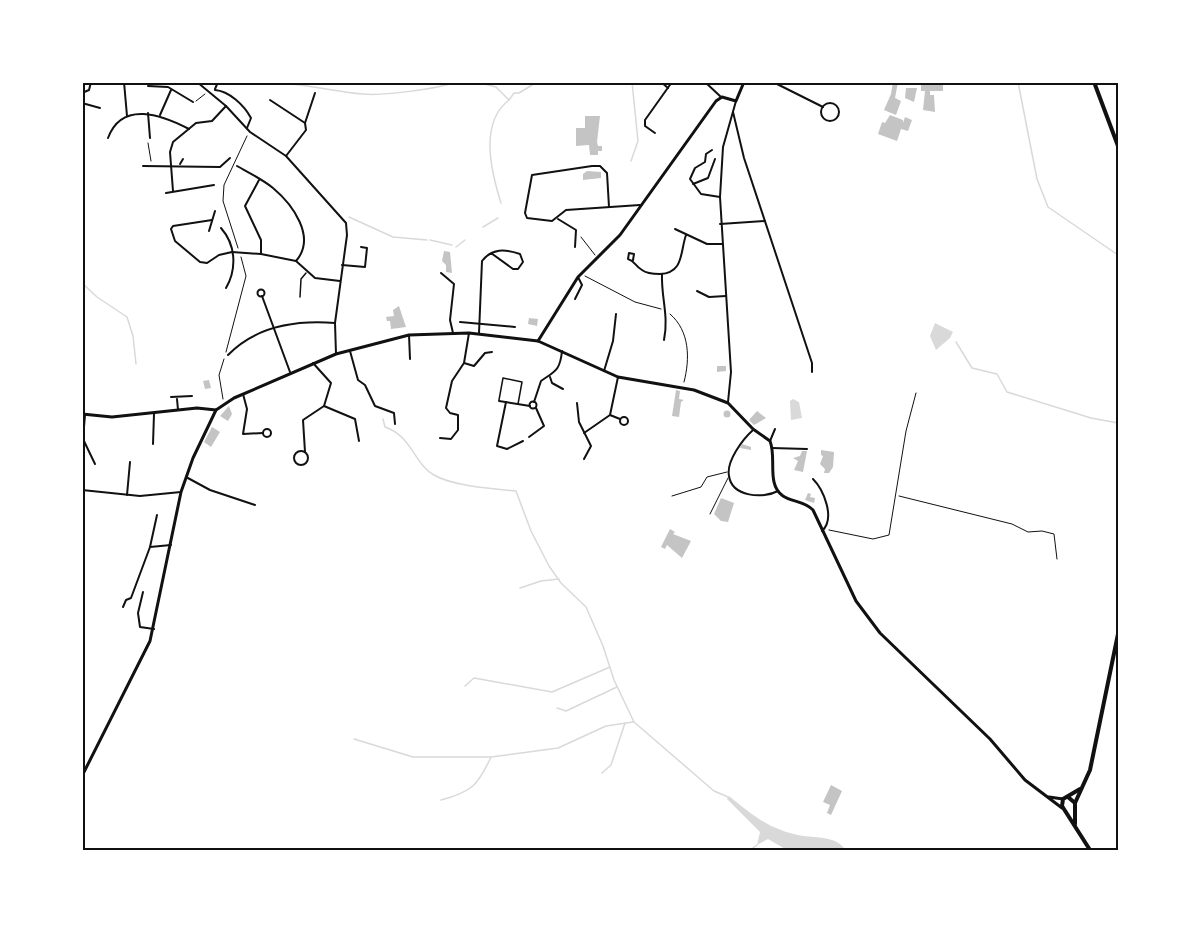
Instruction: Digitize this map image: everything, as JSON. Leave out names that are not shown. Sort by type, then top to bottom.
[{"type":"highway","points":[[1094,82],[1119,146]]},
{"type":"highway","points":[[1075,825],[1075,805],[1092,760],[1119,634]]},
{"type":"highway","points":[[1065,798],[1080,789]]},
{"type":"highway","points":[[1065,798],[1075,805]]},
{"type":"highway","points":[[1065,798],[1064,809],[1090,850]]},
{"type":"highway","points":[[1064,809],[1075,805]]},
{"type":"main road","points":[[538,341],[578,277],[636,214],[679,150],[721,97],[736,101],[744,82]]},
{"type":"main road","points":[[82,776],[140,666],[154,629],[181,492],[200,440],[216,410],[243,394],[290,372],[336,354],[409,335],[479,333],[538,341],[618,377],[682,387],[728,403],[753,429],[770,441],[773,478],[778,491],[784,497],[810,507],[856,601],[880,633],[990,740],[1025,780],[1064,809]]},
{"type":"main road","points":[[84,414],[112,417],[209,407],[216,410]]},
{"type":"main road","points":[[1047,796],[1065,798]]},
{"type":"street","points":[[82,93],[89,90],[91,82]]},
{"type":"street","points":[[124,82],[127,116]]},
{"type":"street","points":[[197,82],[226,106],[247,128],[286,156],[346,223],[347,235],[333,344],[336,354]]},
{"type":"street","points":[[212,94],[218,82]]},
{"type":"street","points":[[661,82],[668,88]]},
{"type":"street","points":[[655,133],[645,126],[645,120],[672,82]]},
{"type":"street","points":[[697,82],[705,83],[721,97]]},
{"type":"street","points":[[773,82],[823,107],[833,104],[837,108],[837,116],[833,120],[825,119],[821,112],[823,107]]},
{"type":"street","points":[[148,86],[172,89],[193,102]]},
{"type":"street","points":[[160,115],[172,89]]},
{"type":"street","points":[[214,90],[231,96],[247,111],[251,118],[247,128]]},
{"type":"street","points":[[286,156],[306,130],[304,123],[315,93]]},
{"type":"street","points":[[270,100],[304,123]]},
{"type":"street","points":[[728,403],[731,382],[720,197],[723,147],[736,101]]},
{"type":"street","points":[[82,103],[100,108]]},
{"type":"street","points":[[173,191],[172,145],[195,123],[212,121],[226,106]]},
{"type":"street","points":[[733,112],[744,158],[812,363],[812,372]]},
{"type":"street","points":[[148,113],[150,138]]},
{"type":"street","points":[[108,138],[116,123],[127,116],[148,113],[160,115],[189,129]]},
{"type":"street","points":[[712,150],[706,154],[705,162],[693,171],[690,179],[703,195],[720,197]]},
{"type":"street","points":[[143,166],[220,167],[230,158]]},
{"type":"street","points":[[180,165],[183,159]]},
{"type":"street","points":[[693,184],[708,178],[715,159]]},
{"type":"street","points":[[237,166],[275,190],[302,225],[302,254],[296,261]]},
{"type":"street","points":[[575,247],[576,230],[558,219],[545,220],[525,216],[532,175],[600,166],[608,176],[609,207]]},
{"type":"street","points":[[260,179],[245,206],[261,240],[261,254]]},
{"type":"street","points":[[166,193],[214,185]]},
{"type":"street","points":[[558,219],[566,210],[642,205]]},
{"type":"street","points":[[628,206],[636,214]]},
{"type":"street","points":[[209,231],[215,211]]},
{"type":"street","points":[[212,220],[173,226],[172,235],[200,262],[207,263],[219,255],[232,252],[261,254],[296,261],[306,273],[315,279],[340,281]]},
{"type":"street","points":[[720,224],[765,221]]},
{"type":"street","points":[[221,228],[229,237],[235,267],[226,288]]},
{"type":"street","points":[[675,229],[707,244],[722,244]]},
{"type":"street","points":[[633,260],[645,272],[662,274],[673,271],[679,265],[686,235]]},
{"type":"street","points":[[342,265],[365,267],[367,248],[361,247]]},
{"type":"street","points":[[479,333],[481,267],[484,258],[491,253],[502,250],[521,256],[522,264],[518,269],[513,269],[491,253]]},
{"type":"street","points":[[300,297],[301,279],[306,273]]},
{"type":"street","points":[[441,273],[454,284],[450,320],[453,333]]},
{"type":"street","points":[[662,274],[661,298],[667,312],[664,340]]},
{"type":"street","points":[[575,299],[582,285],[578,277]]},
{"type":"street","points":[[697,291],[709,297],[726,296]]},
{"type":"street","points":[[262,296],[272,329],[290,372]]},
{"type":"street","points":[[604,371],[613,341],[616,314]]},
{"type":"street","points":[[228,355],[239,344],[272,329],[304,321],[335,323]]},
{"type":"street","points":[[460,322],[515,327]]},
{"type":"street","points":[[440,438],[451,439],[458,430],[458,415],[450,413],[446,408],[452,381],[464,363],[469,333]]},
{"type":"street","points":[[409,335],[410,359]]},
{"type":"street","points":[[350,351],[358,380],[365,385],[375,406],[394,413],[395,424]]},
{"type":"street","points":[[530,406],[534,402],[541,381],[550,377],[557,370],[562,351]]},
{"type":"street","points":[[464,363],[474,366],[485,353],[492,352]]},
{"type":"street","points":[[305,452],[298,452],[295,455],[295,462],[298,465],[307,463],[309,458],[305,452],[303,420],[324,406],[331,383],[313,363]]},
{"type":"street","points":[[550,377],[552,383],[563,389]]},
{"type":"street","points":[[584,433],[610,415],[618,377]]},
{"type":"street","points":[[518,405],[522,382],[503,378],[499,401],[518,405],[530,406],[533,409],[536,408]]},
{"type":"street","points":[[243,394],[247,409],[243,434]]},
{"type":"street","points":[[171,397],[177,399],[192,396]]},
{"type":"street","points":[[177,399],[178,410]]},
{"type":"street","points":[[506,402],[497,446],[507,449],[523,441]]},
{"type":"street","points":[[530,437],[544,426],[534,402]]},
{"type":"street","points":[[577,403],[584,433],[591,446],[584,459]]},
{"type":"street","points":[[324,406],[355,419],[359,441]]},
{"type":"street","points":[[84,414],[83,439],[95,465]]},
{"type":"street","points":[[153,444],[154,414]]},
{"type":"street","points":[[610,415],[620,419]]},
{"type":"street","points":[[753,429],[741,443],[729,471],[729,477],[736,487],[751,495],[778,491]]},
{"type":"street","points":[[770,441],[775,429]]},
{"type":"street","points":[[237,435],[263,433]]},
{"type":"street","points":[[772,448],[807,449]]},
{"type":"street","points":[[127,495],[130,462]]},
{"type":"street","points":[[186,477],[210,490],[255,505]]},
{"type":"street","points":[[813,479],[827,505],[828,515],[823,530]]},
{"type":"street","points":[[82,490],[156,496],[181,492]]},
{"type":"street","points":[[123,607],[126,600],[131,598],[150,547],[157,515]]},
{"type":"street","points":[[150,547],[171,545]]},
{"type":"street","points":[[143,592],[138,613],[140,627],[154,629]]},
{"type":"lane","points":[[672,496],[701,487],[707,477],[729,471]]},
{"type":"lane","points":[[710,514],[729,477]]},
{"type":"path","points":[[193,102],[208,91]]},
{"type":"path","points":[[150,138],[148,146],[152,166]]},
{"type":"path","points":[[576,230],[597,258]]},
{"type":"path","points":[[581,274],[635,302],[667,312],[676,320],[689,351],[682,387]]},
{"type":"path","points":[[823,530],[857,537],[885,538],[892,531],[906,431],[916,393]]},
{"type":"path","points":[[897,495],[1012,524],[1028,532],[1042,531],[1054,534],[1057,560]]},
{"type":"shaded area","points":[[935,323],[953,332],[950,338],[936,350],[930,336]]},
{"type":"shaded area","points":[[793,399],[799,402],[802,418],[791,420],[790,401]]},
{"type":"shaded area","points":[[729,796],[772,826],[803,836],[832,840],[842,845],[845,850],[787,850],[768,839],[757,845],[760,832],[727,799]]},
{"type":"building","points":[[893,82],[898,82],[895,98],[901,101],[896,115],[884,110]]},
{"type":"building","points":[[921,82],[943,82],[943,91],[930,91],[930,95],[934,95],[935,112],[923,110],[925,91],[921,91]]},
{"type":"building","points":[[906,88],[917,88],[914,102],[905,98]]},
{"type":"building","points":[[890,115],[903,120],[903,123],[905,117],[912,120],[908,131],[901,129],[897,141],[878,134],[882,122],[885,123]]},
{"type":"building","points":[[585,116],[600,116],[597,142],[598,146],[602,146],[602,151],[598,151],[598,155],[590,155],[589,145],[576,146],[576,128],[585,128]]},
{"type":"building","points":[[587,171],[601,172],[601,178],[583,180],[583,174]]},
{"type":"building","points":[[444,251],[450,252],[452,273],[446,272],[446,265],[442,261]]},
{"type":"building","points":[[399,306],[406,327],[391,329],[390,321],[387,321],[386,317],[394,316],[393,310]]},
{"type":"building","points":[[529,318],[538,319],[537,326],[528,324]]},
{"type":"building","points":[[717,366],[726,366],[726,371],[717,372]]},
{"type":"building","points":[[209,380],[211,388],[205,389],[203,381]]},
{"type":"building","points":[[676,390],[680,391],[679,399],[684,400],[681,402],[679,417],[672,416]]},
{"type":"building","points":[[229,406],[232,414],[228,421],[220,416]]},
{"type":"building","points":[[727,410],[731,414],[727,418],[723,414]]},
{"type":"building","points":[[757,411],[766,418],[754,425],[749,420]]},
{"type":"building","points":[[212,427],[220,432],[211,447],[204,442]]},
{"type":"building","points":[[742,444],[751,447],[751,450],[740,448]]},
{"type":"building","points":[[821,450],[834,452],[833,467],[829,473],[824,473],[825,469],[820,464],[823,456]]},
{"type":"building","points":[[802,451],[807,451],[803,472],[794,470],[798,461],[793,458],[800,456]]},
{"type":"building","points":[[808,493],[811,494],[810,497],[815,498],[814,503],[805,500]]},
{"type":"building","points":[[721,498],[734,503],[728,522],[721,521],[714,514]]},
{"type":"building","points":[[670,529],[675,532],[673,534],[691,541],[682,558],[667,545],[665,549],[661,547]]},
{"type":"building","points":[[831,785],[842,791],[831,815],[827,813],[830,805],[823,802]]},
{"type":"waterway","points":[[253,82],[257,83]]},
{"type":"waterway","points":[[262,84],[289,84],[372,94],[396,93],[455,82]]},
{"type":"waterway","points":[[477,82],[496,87],[509,100],[514,93],[519,93],[537,82]]},
{"type":"waterway","points":[[631,161],[638,141],[632,82]]},
{"type":"waterway","points":[[1018,82],[1037,179],[1048,207],[1118,255]]},
{"type":"waterway","points":[[501,203],[491,162],[491,134],[494,121],[509,100]]},
{"type":"waterway","points":[[349,217],[393,237],[427,240]]},
{"type":"waterway","points":[[483,227],[498,218]]},
{"type":"waterway","points":[[430,240],[452,245]]},
{"type":"waterway","points":[[456,247],[465,240]]},
{"type":"waterway","points":[[82,283],[97,297],[127,317],[133,336],[136,364]]},
{"type":"waterway","points":[[956,342],[972,368],[997,374],[1007,392],[1091,418],[1118,423]]},
{"type":"waterway","points":[[383,419],[385,427],[401,437],[427,470],[434,475],[462,484],[516,491],[531,531],[549,566],[561,583],[586,607],[603,646],[614,680],[634,722],[714,791],[728,797]]},
{"type":"waterway","points":[[520,588],[541,581],[559,579]]},
{"type":"waterway","points":[[465,686],[474,678],[552,692],[610,667]]},
{"type":"waterway","points":[[557,708],[566,711],[617,687]]},
{"type":"waterway","points":[[354,739],[413,757],[491,757],[558,748],[606,726],[633,722]]},
{"type":"waterway","points":[[602,773],[611,765],[625,723]]},
{"type":"waterway","points":[[441,800],[460,794],[473,786],[491,757]]},
{"type":"waterway","points":[[750,850],[757,845]]}]
